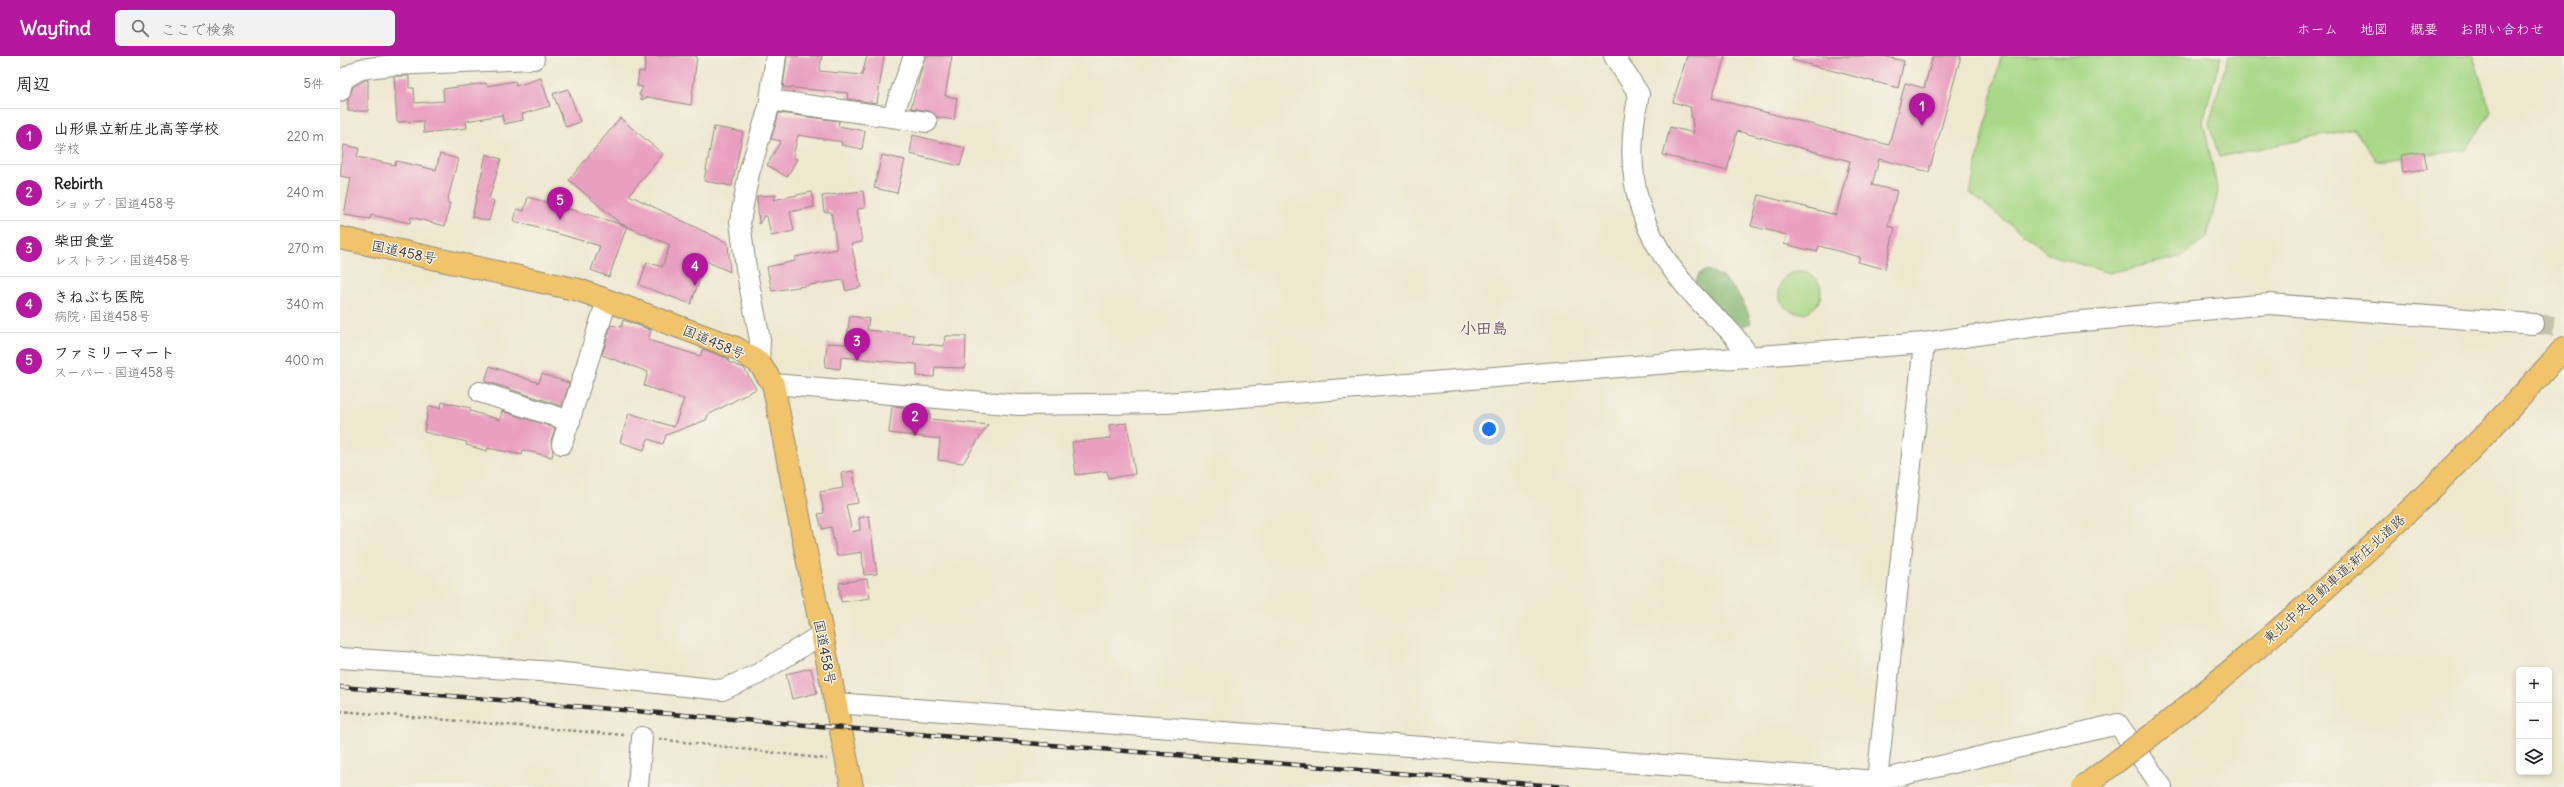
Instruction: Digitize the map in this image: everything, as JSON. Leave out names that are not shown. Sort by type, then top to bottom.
[{"type":"highway","name":"国道458号","points":[[340,238],[579,290],[736,348],[759,362],[773,384],[852,787]]},
{"type":"highway","name":"東北中央自動車道;新庄北道路","points":[[2083,787],[2161,728],[2235,668],[2391,527],[2481,438],[2564,348]]},
{"type":"street","points":[[759,362],[760,340],[746,268],[740,222],[749,173],[770,100],[776,56]]},
{"type":"street","points":[[892,117],[914,56]]},
{"type":"street","points":[[1614,56],[1639,94],[1632,124],[1630,154],[1636,192],[1646,228],[1671,268],[1702,304],[1727,328],[1751,358]]},
{"type":"street","points":[[340,91],[343,80],[361,69],[387,61],[534,59]]},
{"type":"street","points":[[770,100],[927,122]]},
{"type":"street","points":[[562,444],[607,300]]},
{"type":"street","points":[[773,384],[1019,405],[1166,403],[1751,358],[1924,343],[2050,324],[2269,304],[2534,324]]},
{"type":"street","points":[[1877,781],[1924,343]]},
{"type":"street","points":[[480,392],[570,421]]},
{"type":"street","points":[[340,658],[555,672],[722,690],[758,674],[822,634]]},
{"type":"street","points":[[835,703],[1877,781],[2118,724],[2162,787]]},
{"type":"street","points":[[638,787],[642,737]]},
{"type":"path","points":[[340,712],[642,737],[846,761]]},
{"type":"green space","points":[[2001,56],[2221,56],[2203,121],[2218,192],[2207,237],[2181,257],[2109,273],[2048,254],[1970,193]]},
{"type":"green space","points":[[2228,56],[2473,56],[2491,112],[2466,150],[2376,161],[2354,129],[2219,157],[2209,123]]},
{"type":"green space","points":[[1707,270],[1722,278],[1735,291],[1749,315],[1751,323],[1737,328],[1695,283],[1699,274]]},
{"type":"green space","points":[[1800,271],[1815,277],[1821,292],[1815,307],[1800,313],[1785,307],[1779,292],[1785,277]]},
{"type":"building","points":[[646,56],[697,56],[691,105],[648,97],[641,100],[641,96],[639,95],[643,87],[637,86],[639,71],[644,72]]},
{"type":"building","points":[[787,56],[822,56],[819,71],[862,75],[867,56],[884,56],[877,103],[847,99],[848,93],[783,87]]},
{"type":"building","points":[[925,56],[952,56],[945,96],[957,98],[954,120],[937,117],[929,111],[911,108]]},
{"type":"building","points":[[1687,56],[1725,56],[1712,98],[1889,145],[1905,83],[1924,88],[1933,56],[1961,56],[1929,172],[1879,159],[1872,185],[1897,191],[1888,226],[1895,228],[1885,269],[1858,262],[1860,257],[1819,246],[1817,252],[1784,244],[1787,235],[1751,226],[1759,195],[1836,215],[1850,161],[1737,131],[1727,171],[1663,155],[1670,127],[1694,133],[1690,107],[1673,102]]},
{"type":"building","points":[[1793,56],[1883,56],[1904,61],[1898,88],[1792,60]]},
{"type":"building","points":[[394,76],[409,76],[409,88],[414,88],[415,103],[444,101],[443,89],[486,83],[487,86],[515,81],[516,86],[541,78],[550,106],[522,114],[523,120],[504,124],[502,115],[466,121],[467,128],[424,133],[423,121],[397,122]]},
{"type":"building","points":[[365,80],[368,80],[368,111],[348,111],[348,99],[353,87]]},
{"type":"building","points":[[568,89],[580,122],[566,127],[553,94]]},
{"type":"building","points":[[779,113],[839,121],[838,126],[865,131],[862,149],[841,145],[842,142],[798,135],[793,157],[797,159],[787,177],[767,165],[781,141],[771,139]]},
{"type":"building","points":[[620,118],[663,154],[629,195],[728,243],[730,272],[706,261],[691,304],[639,285],[647,262],[662,267],[670,245],[621,224],[569,180]]},
{"type":"building","points":[[714,127],[743,132],[732,186],[704,181]]},
{"type":"building","points":[[913,135],[965,148],[960,166],[910,154]]},
{"type":"building","points":[[344,145],[359,148],[357,157],[395,165],[396,161],[436,170],[440,154],[458,159],[447,203],[450,203],[445,226],[411,217],[410,223],[371,215],[370,219],[344,215],[351,178],[340,176]]},
{"type":"building","points":[[2424,152],[2427,169],[2403,172],[2401,155]]},
{"type":"building","points":[[486,154],[501,159],[489,199],[494,201],[489,221],[472,217]]},
{"type":"building","points":[[882,155],[905,160],[897,193],[874,188]]},
{"type":"building","points":[[863,191],[865,208],[857,209],[862,242],[851,244],[861,287],[846,291],[843,280],[772,291],[767,267],[795,261],[795,257],[837,249],[831,212],[824,212],[822,196]]},
{"type":"building","points":[[812,192],[814,207],[790,212],[794,231],[771,236],[767,216],[764,216],[759,224],[757,196],[776,195],[773,200]]},
{"type":"building","points":[[528,197],[627,226],[609,277],[591,270],[600,246],[514,221],[517,209],[524,211]]},
{"type":"building","points":[[850,316],[869,319],[867,330],[914,335],[913,343],[944,346],[945,336],[966,336],[965,368],[935,367],[934,377],[917,376],[917,364],[841,357],[840,369],[825,367],[827,343],[846,344]]},
{"type":"building","points":[[623,320],[651,330],[648,340],[700,356],[703,349],[729,359],[728,362],[744,368],[756,389],[708,415],[706,420],[666,435],[663,444],[648,439],[644,450],[620,442],[629,413],[674,427],[684,399],[644,386],[648,372],[602,355],[611,325],[621,327]]},
{"type":"building","points":[[490,366],[539,383],[542,374],[569,383],[562,406],[485,381]]},
{"type":"building","points":[[442,402],[471,408],[470,411],[500,420],[502,411],[555,428],[551,441],[553,452],[552,457],[523,450],[522,455],[488,448],[487,451],[466,445],[467,442],[424,432],[429,406],[441,408]]},
{"type":"building","points":[[892,406],[930,410],[930,419],[988,425],[963,463],[938,460],[940,439],[889,433]]},
{"type":"building","points":[[1127,423],[1135,474],[1108,478],[1107,471],[1076,475],[1072,442],[1111,438],[1109,425]]},
{"type":"building","points":[[853,471],[858,503],[846,505],[852,532],[860,530],[859,518],[869,516],[877,574],[864,575],[862,552],[837,556],[831,527],[822,529],[818,514],[824,513],[820,492],[843,488],[841,473]]},
{"type":"building","points":[[867,579],[870,598],[841,602],[839,583]]},
{"type":"building","points":[[811,668],[817,693],[792,699],[786,674]]},
{"type":"tunnel","points":[[2534,324],[2564,327]]},
{"type":"railway","points":[[340,687],[1568,787]]},
{"type":"place","name":"山形県立新庄北高等学校","points":[[1922,126]]},
{"type":"place","name":"ファミリーマート","points":[[560,220]]},
{"type":"place","name":"きねぶち医院","points":[[695,286]]},
{"type":"place","name":"柴田食堂","points":[[857,361]]},
{"type":"place","name":"Rebirth","points":[[915,436]]},
{"type":"district","name":"小田島","points":[[1484,328]]}]
